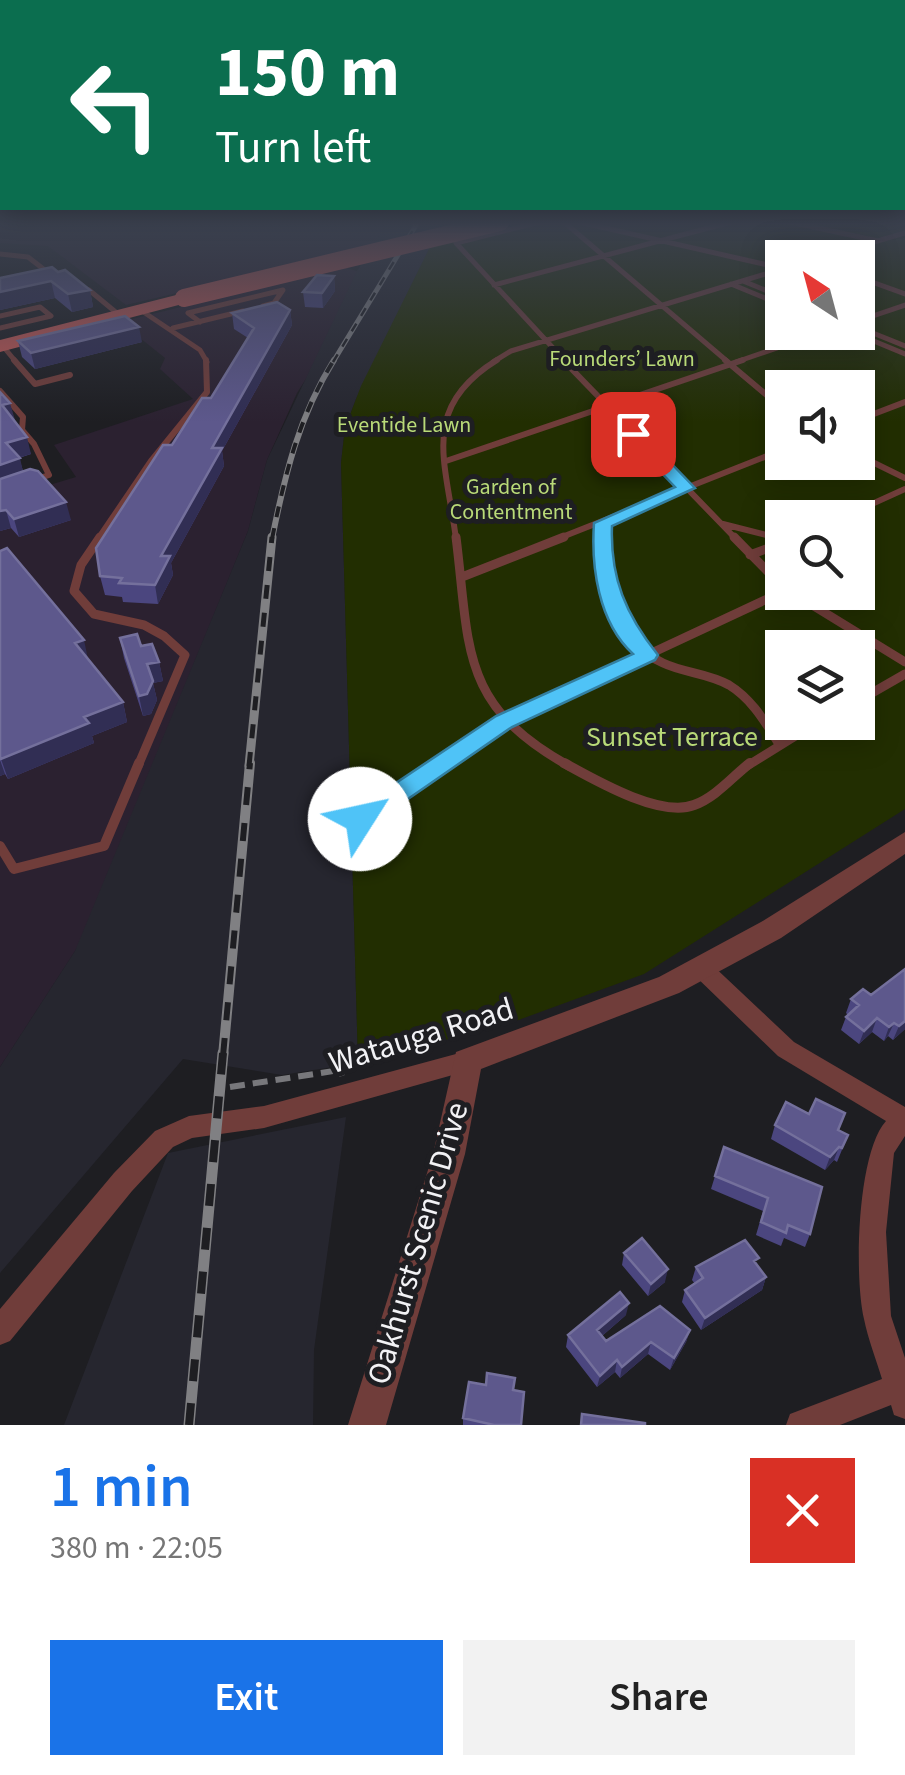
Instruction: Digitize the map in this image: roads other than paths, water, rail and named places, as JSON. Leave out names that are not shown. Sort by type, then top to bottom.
[{"type":"main road","points":[[0,340],[29,331],[112,320],[139,309],[224,288]]},
{"type":"street","name":"Watauga Road","points":[[0,1331],[164,1139],[189,1127],[264,1117],[466,1062],[608,1011],[670,985],[771,930],[905,841]]},
{"type":"street","points":[[700,967],[786,1049],[904,1119],[881,1153],[873,1232],[877,1316],[902,1395],[801,1425]]},
{"type":"street","name":"Oakhurst Scenic Drive","points":[[368,1425],[449,1154],[466,1062]]},
{"type":"lane","points":[[497,288],[765,571]]},
{"type":"lane","points":[[643,288],[765,394]]},
{"type":"lane","points":[[715,288],[544,340],[488,364],[455,394],[445,415],[446,461],[472,660],[484,691],[504,722],[530,744],[592,778],[654,803],[684,809],[700,803],[786,740]]},
{"type":"lane","points":[[89,290],[112,320]]},
{"type":"lane","points":[[173,328],[200,322],[274,303],[283,290],[188,313],[200,322]]},
{"type":"lane","points":[[875,317],[905,305]]},
{"type":"lane","points":[[0,316],[40,306],[51,316],[29,331]]},
{"type":"lane","points":[[0,846],[14,869],[104,846],[185,655],[170,639],[144,622],[94,614],[74,591],[81,565],[151,462],[207,392],[207,361],[200,350],[173,328],[139,309]]},
{"type":"lane","points":[[875,332],[905,346]]},
{"type":"lane","points":[[0,340],[36,384],[70,375]]},
{"type":"lane","points":[[875,342],[905,354]]},
{"type":"lane","points":[[446,461],[771,350]]},
{"type":"lane","points":[[0,391],[23,417],[22,430],[50,475],[16,485]]},
{"type":"lane","points":[[875,413],[905,402]]},
{"type":"lane","points":[[462,577],[765,457]]},
{"type":"lane","points":[[875,464],[905,478]]},
{"type":"lane","points":[[875,503],[905,490]]},
{"type":"lane","points":[[603,523],[601,557],[610,596],[634,644],[667,665],[708,674],[735,689],[757,709],[779,744]]},
{"type":"lane","points":[[721,523],[765,536]]},
{"type":"lane","points":[[750,555],[765,548]]},
{"type":"lane","points":[[360,819],[504,722],[765,597]]},
{"type":"lane","points":[[820,610],[905,662]]},
{"type":"lane","points":[[875,691],[905,674]]},
{"type":"railway","points":[[333,362],[378,288]]},
{"type":"railway","points":[[272,539],[295,446],[311,402],[334,360]]},
{"type":"railway","points":[[249,766],[272,537]]},
{"type":"railway","points":[[223,1056],[250,763]]},
{"type":"railway","points":[[189,1425],[223,1053]]},
{"type":"park label","name":"Founders’ Lawn","points":[[622,358]]},
{"type":"park label","name":"Eventide Lawn","points":[[404,424]]},
{"type":"park label","name":"Garden of Contentment","points":[[511,498]]},
{"type":"park label","name":"Sunset Terrace","points":[[672,736]]}]
